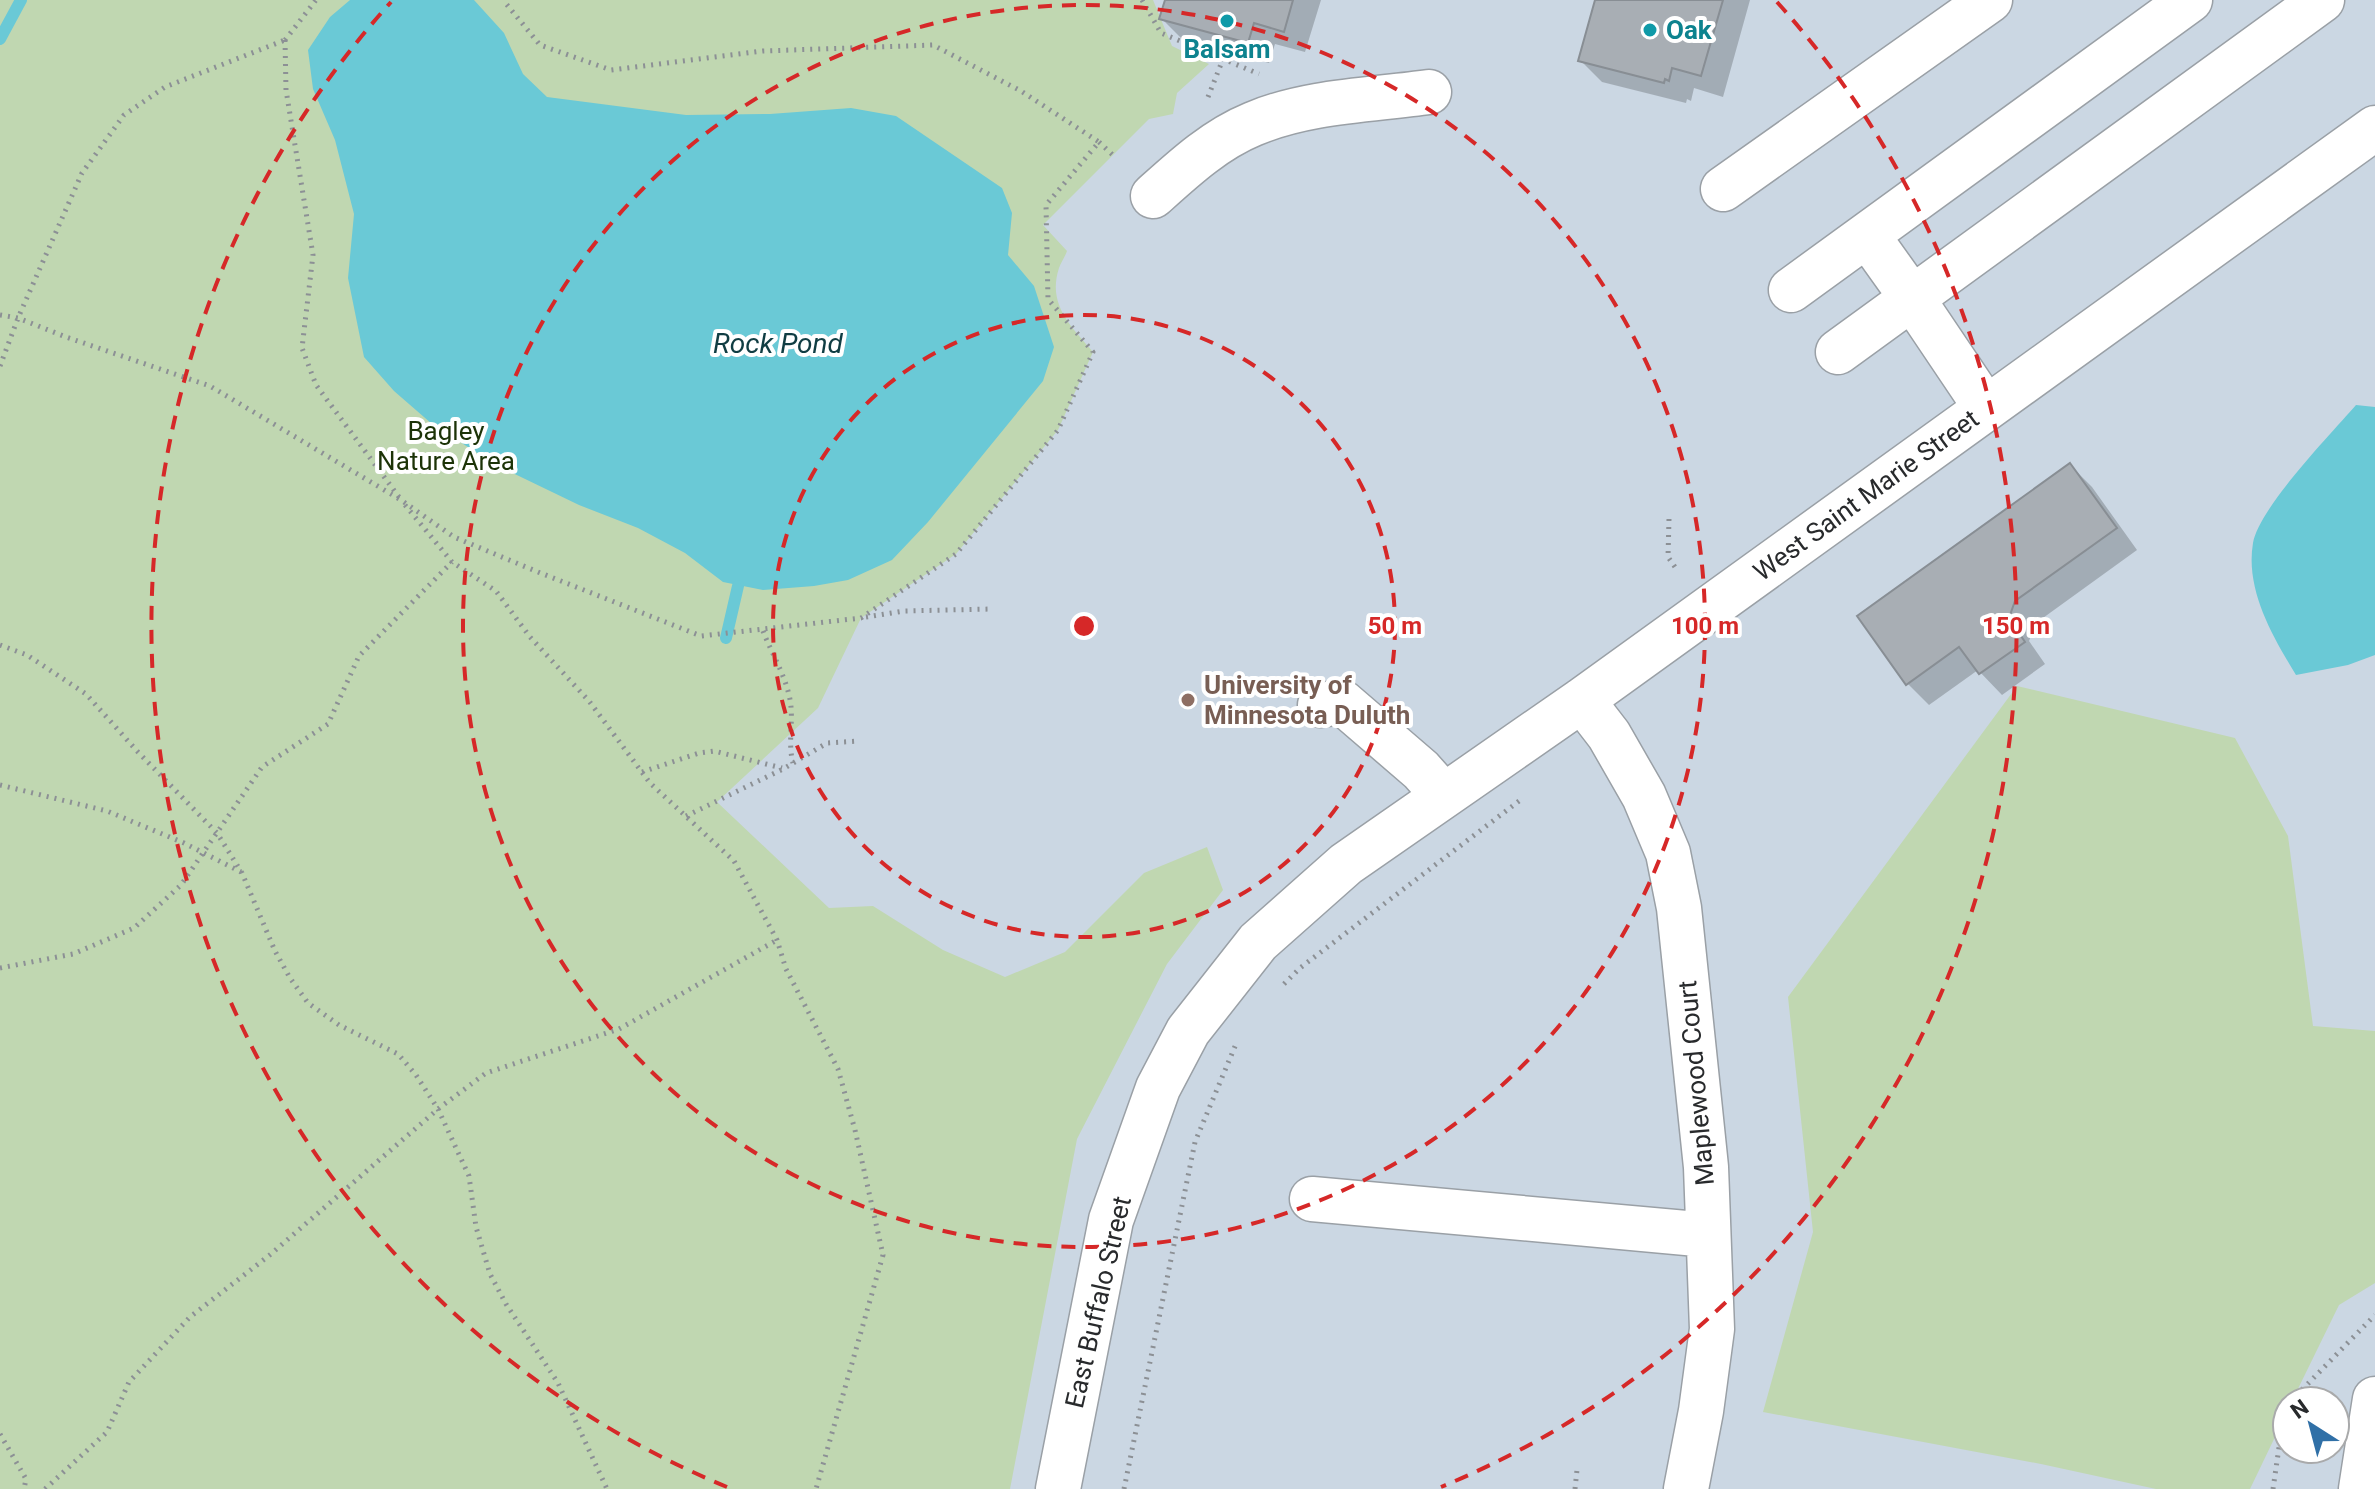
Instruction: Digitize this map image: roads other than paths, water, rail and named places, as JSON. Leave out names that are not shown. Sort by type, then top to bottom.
[{"type":"street","points":[[1723,189],[1990,0]]},
{"type":"street","points":[[1791,290],[2190,0]]},
{"type":"street","points":[[1838,352],[2294,8]]},
{"type":"street","points":[[1153,196],[1191,162],[1252,125],[1293,111],[1429,92]]},
{"type":"street","name":"West Saint Marie Street","points":[[1188,1031],[1258,942],[1346,864],[1582,700],[2375,128]]},
{"type":"street","points":[[1867,235],[1986,408]]},
{"type":"street","name":"Maplewood Court","points":[[1582,700],[1609,735],[1644,796],[1668,853],[1679,908],[1706,1167],[1712,1329],[1686,1489]]},
{"type":"street","points":[[1320,705],[1342,702],[1421,770],[1444,796]]},
{"type":"street","name":"East Buffalo Street","points":[[1058,1489],[1111,1220],[1158,1088],[1188,1031]]},
{"type":"street","points":[[1312,1199],[1708,1235]]},
{"type":"street","points":[[2361,1489],[2375,1399]]},
{"type":"water","name":"Rock Pond","points":[[350,0],[474,0],[504,33],[523,74],[547,97],[686,115],[770,114],[851,108],[896,116],[1002,188],[1012,213],[1008,255],[1034,286],[1054,347],[1043,381],[928,522],[892,560],[848,580],[814,586],[763,590],[723,582],[685,553],[638,528],[579,505],[496,465],[432,424],[394,391],[364,357],[348,278],[354,214],[335,140],[313,89],[308,50],[330,17]]},
{"type":"water","points":[[2356,405],[2375,407],[2375,655],[2348,665],[2296,675],[2270,629],[2257,595],[2253,578],[2253,543],[2258,528],[2281,492]]},
{"type":"waterway","points":[[0,39],[21,0]]},
{"type":"waterway","points":[[726,638],[738,586]]},
{"type":"place","name":"Balsam","points":[[1227,21]]},
{"type":"place","name":"Oak","points":[[1650,30]]},
{"type":"place","name":"University of Minnesota Duluth","points":[[1188,700]]},
{"type":"park label","name":"Bagley Nature Area","points":[[446,446]]}]
